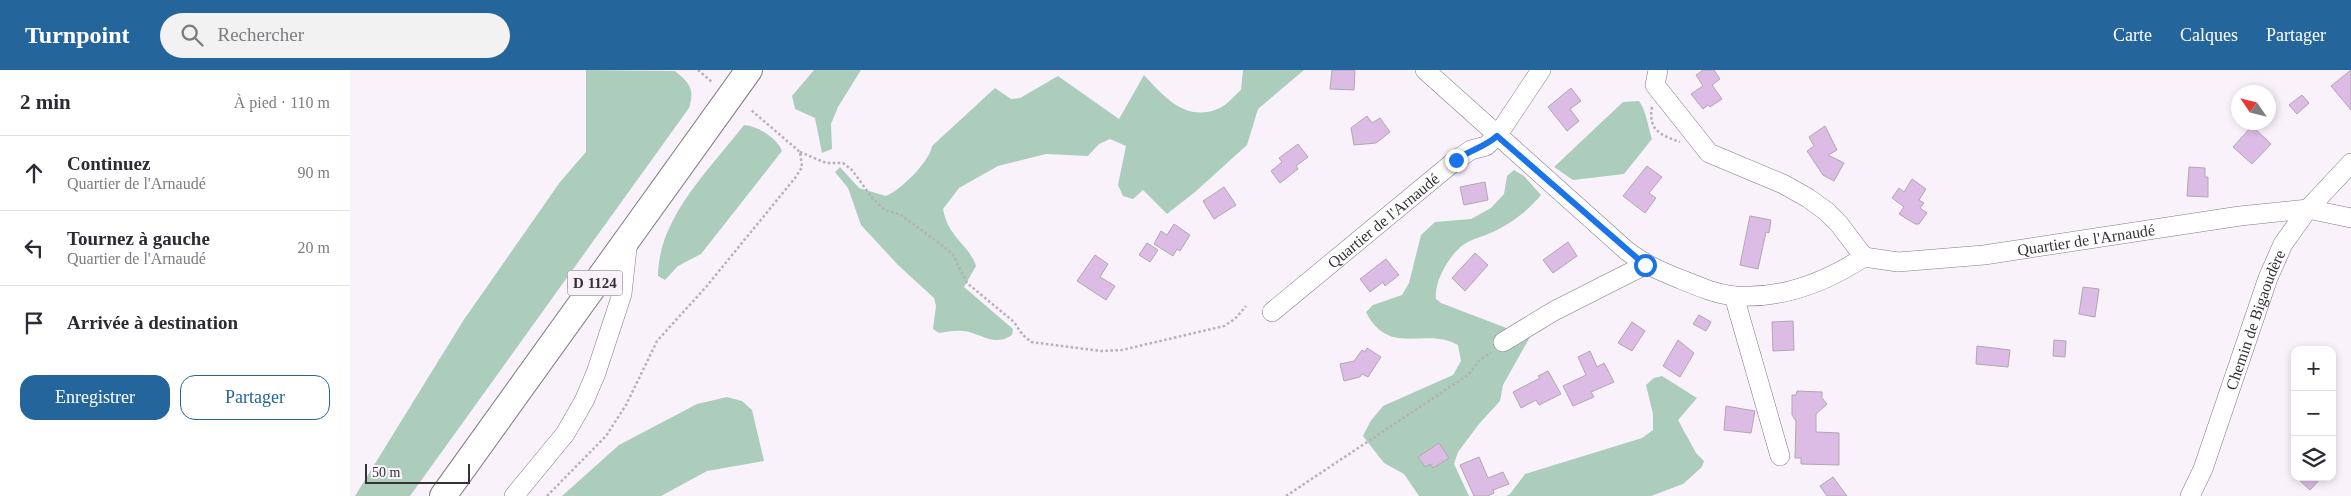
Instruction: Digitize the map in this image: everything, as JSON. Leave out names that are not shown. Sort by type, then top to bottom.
[{"type":"highway","name":"D 1124","points":[[443,496],[749,70]]},
{"type":"street","points":[[1425,70],[1497,136],[1645,265],[1712,291],[1734,296],[1774,294],[1800,288],[1842,271],[1864,257],[1839,224],[1826,211],[1808,198],[1774,180],[1709,153],[1652,75]]},
{"type":"street","name":"Quartier de l'Arnaudé","points":[[1272,312],[1456,160],[1471,150],[1486,146],[1497,136],[1541,70]]},
{"type":"street","name":"Chemin de Bigaoudère","points":[[2190,496],[2203,469],[2268,278],[2283,244],[2308,210],[2351,163]]},
{"type":"street","name":"Quartier de l'Arnaudé","points":[[1864,257],[1898,262],[1984,255],[2240,216],[2308,210],[2351,218]]},
{"type":"street","points":[[514,496],[565,434],[584,401],[596,374],[622,294],[629,236]]},
{"type":"street","points":[[1503,342],[1554,311],[1645,265]]},
{"type":"street","points":[[1734,296],[1780,456]]},
{"type":"path","points":[[698,70],[712,82]]},
{"type":"path","points":[[751,110],[800,152],[826,162],[842,163],[852,170],[873,200],[885,210],[901,216],[948,249],[967,283],[1014,322],[1022,334],[1031,342],[1101,350],[1122,350],[1224,326],[1234,319],[1246,306]]},
{"type":"path","points":[[548,496],[606,436],[626,405],[657,340],[706,286],[795,178],[802,167],[800,152]]},
{"type":"path","points":[[1286,496],[1468,375],[1479,361],[1503,342]]},
{"type":"green space","points":[[586,70],[675,71],[690,87],[691,102],[689,108],[410,496],[355,496],[463,321],[560,182],[586,152]]},
{"type":"green space","points":[[814,70],[861,70],[838,107],[831,124],[832,149],[822,153],[815,118],[795,109],[792,96]]},
{"type":"green space","points":[[1243,70],[1304,70],[1258,109],[1247,145],[1195,192],[1167,214],[1143,190],[1133,199],[1123,196],[1118,185],[1126,146],[1110,139],[1099,144],[1088,156],[1046,154],[998,166],[959,188],[943,209],[949,227],[969,252],[976,266],[964,287],[1013,329],[1012,335],[1005,339],[993,340],[963,331],[939,333],[933,329],[936,306],[934,298],[898,265],[861,225],[848,188],[835,172],[840,167],[859,188],[886,196],[892,193],[921,167],[932,146],[995,88],[1011,99],[1020,98],[1058,76],[1119,119],[1144,75],[1160,92],[1178,106],[1197,112],[1208,112],[1220,108],[1229,102],[1241,90]]},
{"type":"green space","points":[[1639,101],[1652,139],[1624,174],[1573,180],[1554,167],[1623,102]]},
{"type":"green space","points":[[744,125],[755,128],[771,137],[780,146],[782,151],[701,254],[678,266],[665,280],[658,276],[660,255],[676,214],[688,195]]},
{"type":"green space","points":[[1514,170],[1524,176],[1541,195],[1523,213],[1510,222],[1463,245],[1448,262],[1440,277],[1437,285],[1436,299],[1441,303],[1530,337],[1503,385],[1500,401],[1479,424],[1458,452],[1454,464],[1469,496],[1419,496],[1404,474],[1384,463],[1363,436],[1370,422],[1383,406],[1453,375],[1461,361],[1458,345],[1446,340],[1433,338],[1408,339],[1385,334],[1375,326],[1366,312],[1373,305],[1402,295],[1409,283],[1421,235],[1435,222],[1471,219],[1491,208],[1504,194],[1507,176]]},
{"type":"green space","points":[[1662,376],[1697,398],[1678,420],[1696,453],[1704,461],[1702,467],[1683,484],[1651,496],[1506,496],[1510,494],[1525,474],[1642,438],[1653,430],[1653,414],[1646,385],[1654,378]]},
{"type":"green space","points":[[727,397],[742,401],[752,410],[764,461],[707,471],[661,496],[562,496],[619,445],[697,404]]},
{"type":"building","points":[[1332,70],[1355,70],[1354,90],[1330,89]]},
{"type":"building","points":[[1703,70],[1714,70],[1720,79],[1712,85],[1722,99],[1703,109],[1691,94],[1703,86],[1696,75]]},
{"type":"building","points":[[2351,70],[2351,110],[2331,86]]},
{"type":"building","points":[[1571,88],[1581,101],[1570,109],[1579,121],[1567,131],[1548,107]]},
{"type":"building","points":[[2302,95],[2309,103],[2297,114],[2289,105]]},
{"type":"building","points":[[1367,116],[1372,123],[1380,118],[1390,132],[1376,143],[1354,145],[1351,128]]},
{"type":"building","points":[[1825,126],[1837,150],[1828,155],[1844,163],[1834,181],[1823,175],[1807,151],[1814,146],[1809,137]]},
{"type":"building","points":[[2248,130],[2256,130],[2271,144],[2252,164],[2233,147]]},
{"type":"building","points":[[1298,144],[1308,157],[1296,166],[1298,169],[1280,183],[1271,171],[1282,162],[1279,158]]},
{"type":"building","points":[[1647,166],[1662,177],[1649,193],[1656,198],[1645,213],[1623,196]]},
{"type":"building","points":[[2189,167],[2205,168],[2205,177],[2208,177],[2208,197],[2187,196]]},
{"type":"building","points":[[1912,179],[1926,189],[1919,200],[1924,203],[1920,208],[1927,213],[1919,224],[1915,224],[1899,214],[1904,207],[1892,198],[1899,188],[1904,192]]},
{"type":"building","points":[[1485,182],[1488,200],[1464,205],[1460,187]]},
{"type":"building","points":[[1224,187],[1236,205],[1214,219],[1203,201]]},
{"type":"building","points":[[1750,216],[1771,220],[1769,233],[1766,232],[1758,269],[1740,265]]},
{"type":"building","points":[[1174,224],[1190,235],[1180,251],[1177,249],[1173,256],[1154,244],[1161,231],[1167,235]]},
{"type":"building","points":[[1568,242],[1577,256],[1553,273],[1543,260]]},
{"type":"building","points":[[1147,243],[1158,250],[1150,262],[1139,255]]},
{"type":"building","points":[[1475,253],[1488,265],[1465,291],[1452,278]]},
{"type":"building","points":[[1095,255],[1108,264],[1100,277],[1115,286],[1106,300],[1077,281]]},
{"type":"building","points":[[1386,259],[1399,275],[1385,286],[1383,282],[1370,292],[1360,279]]},
{"type":"building","points":[[2083,287],[2099,289],[2095,317],[2079,314]]},
{"type":"building","points":[[1699,315],[1711,322],[1706,331],[1693,324]]},
{"type":"building","points":[[1793,321],[1794,350],[1773,351],[1772,322]]},
{"type":"building","points":[[1632,322],[1645,331],[1632,351],[1618,343]]},
{"type":"building","points":[[1678,340],[1694,353],[1680,377],[1663,366]]},
{"type":"building","points":[[2054,340],[2066,341],[2065,357],[2053,356]]},
{"type":"building","points":[[1977,346],[2010,350],[2008,367],[1976,364]]},
{"type":"building","points":[[1367,348],[1381,357],[1368,377],[1362,374],[1360,377],[1344,381],[1340,364],[1354,361],[1362,350],[1365,352]]},
{"type":"building","points":[[1590,351],[1597,367],[1604,363],[1614,382],[1591,392],[1594,397],[1573,406],[1563,386],[1586,375],[1578,357]]},
{"type":"building","points":[[1548,371],[1561,394],[1539,405],[1536,400],[1521,408],[1513,392],[1540,378],[1538,376]]},
{"type":"building","points":[[1797,391],[1822,392],[1822,398],[1827,404],[1816,414],[1816,432],[1839,433],[1839,465],[1801,464],[1801,458],[1795,458],[1796,421],[1792,415],[1792,395],[1796,395]]},
{"type":"building","points":[[1726,406],[1755,411],[1751,433],[1724,430]]},
{"type":"building","points":[[1439,443],[1449,458],[1433,468],[1430,464],[1425,467],[1418,457]]},
{"type":"building","points":[[1479,457],[1488,478],[1503,472],[1509,484],[1493,490],[1494,493],[1488,496],[1474,496],[1460,465]]},
{"type":"building","points":[[1833,477],[1847,496],[1827,496],[1820,486]]},
{"type":"building","points":[[2300,481],[2318,481],[2310,490]]},
{"type":"route","points":[[1456,160],[1471,150],[1486,146],[1497,136],[1645,265]]}]
